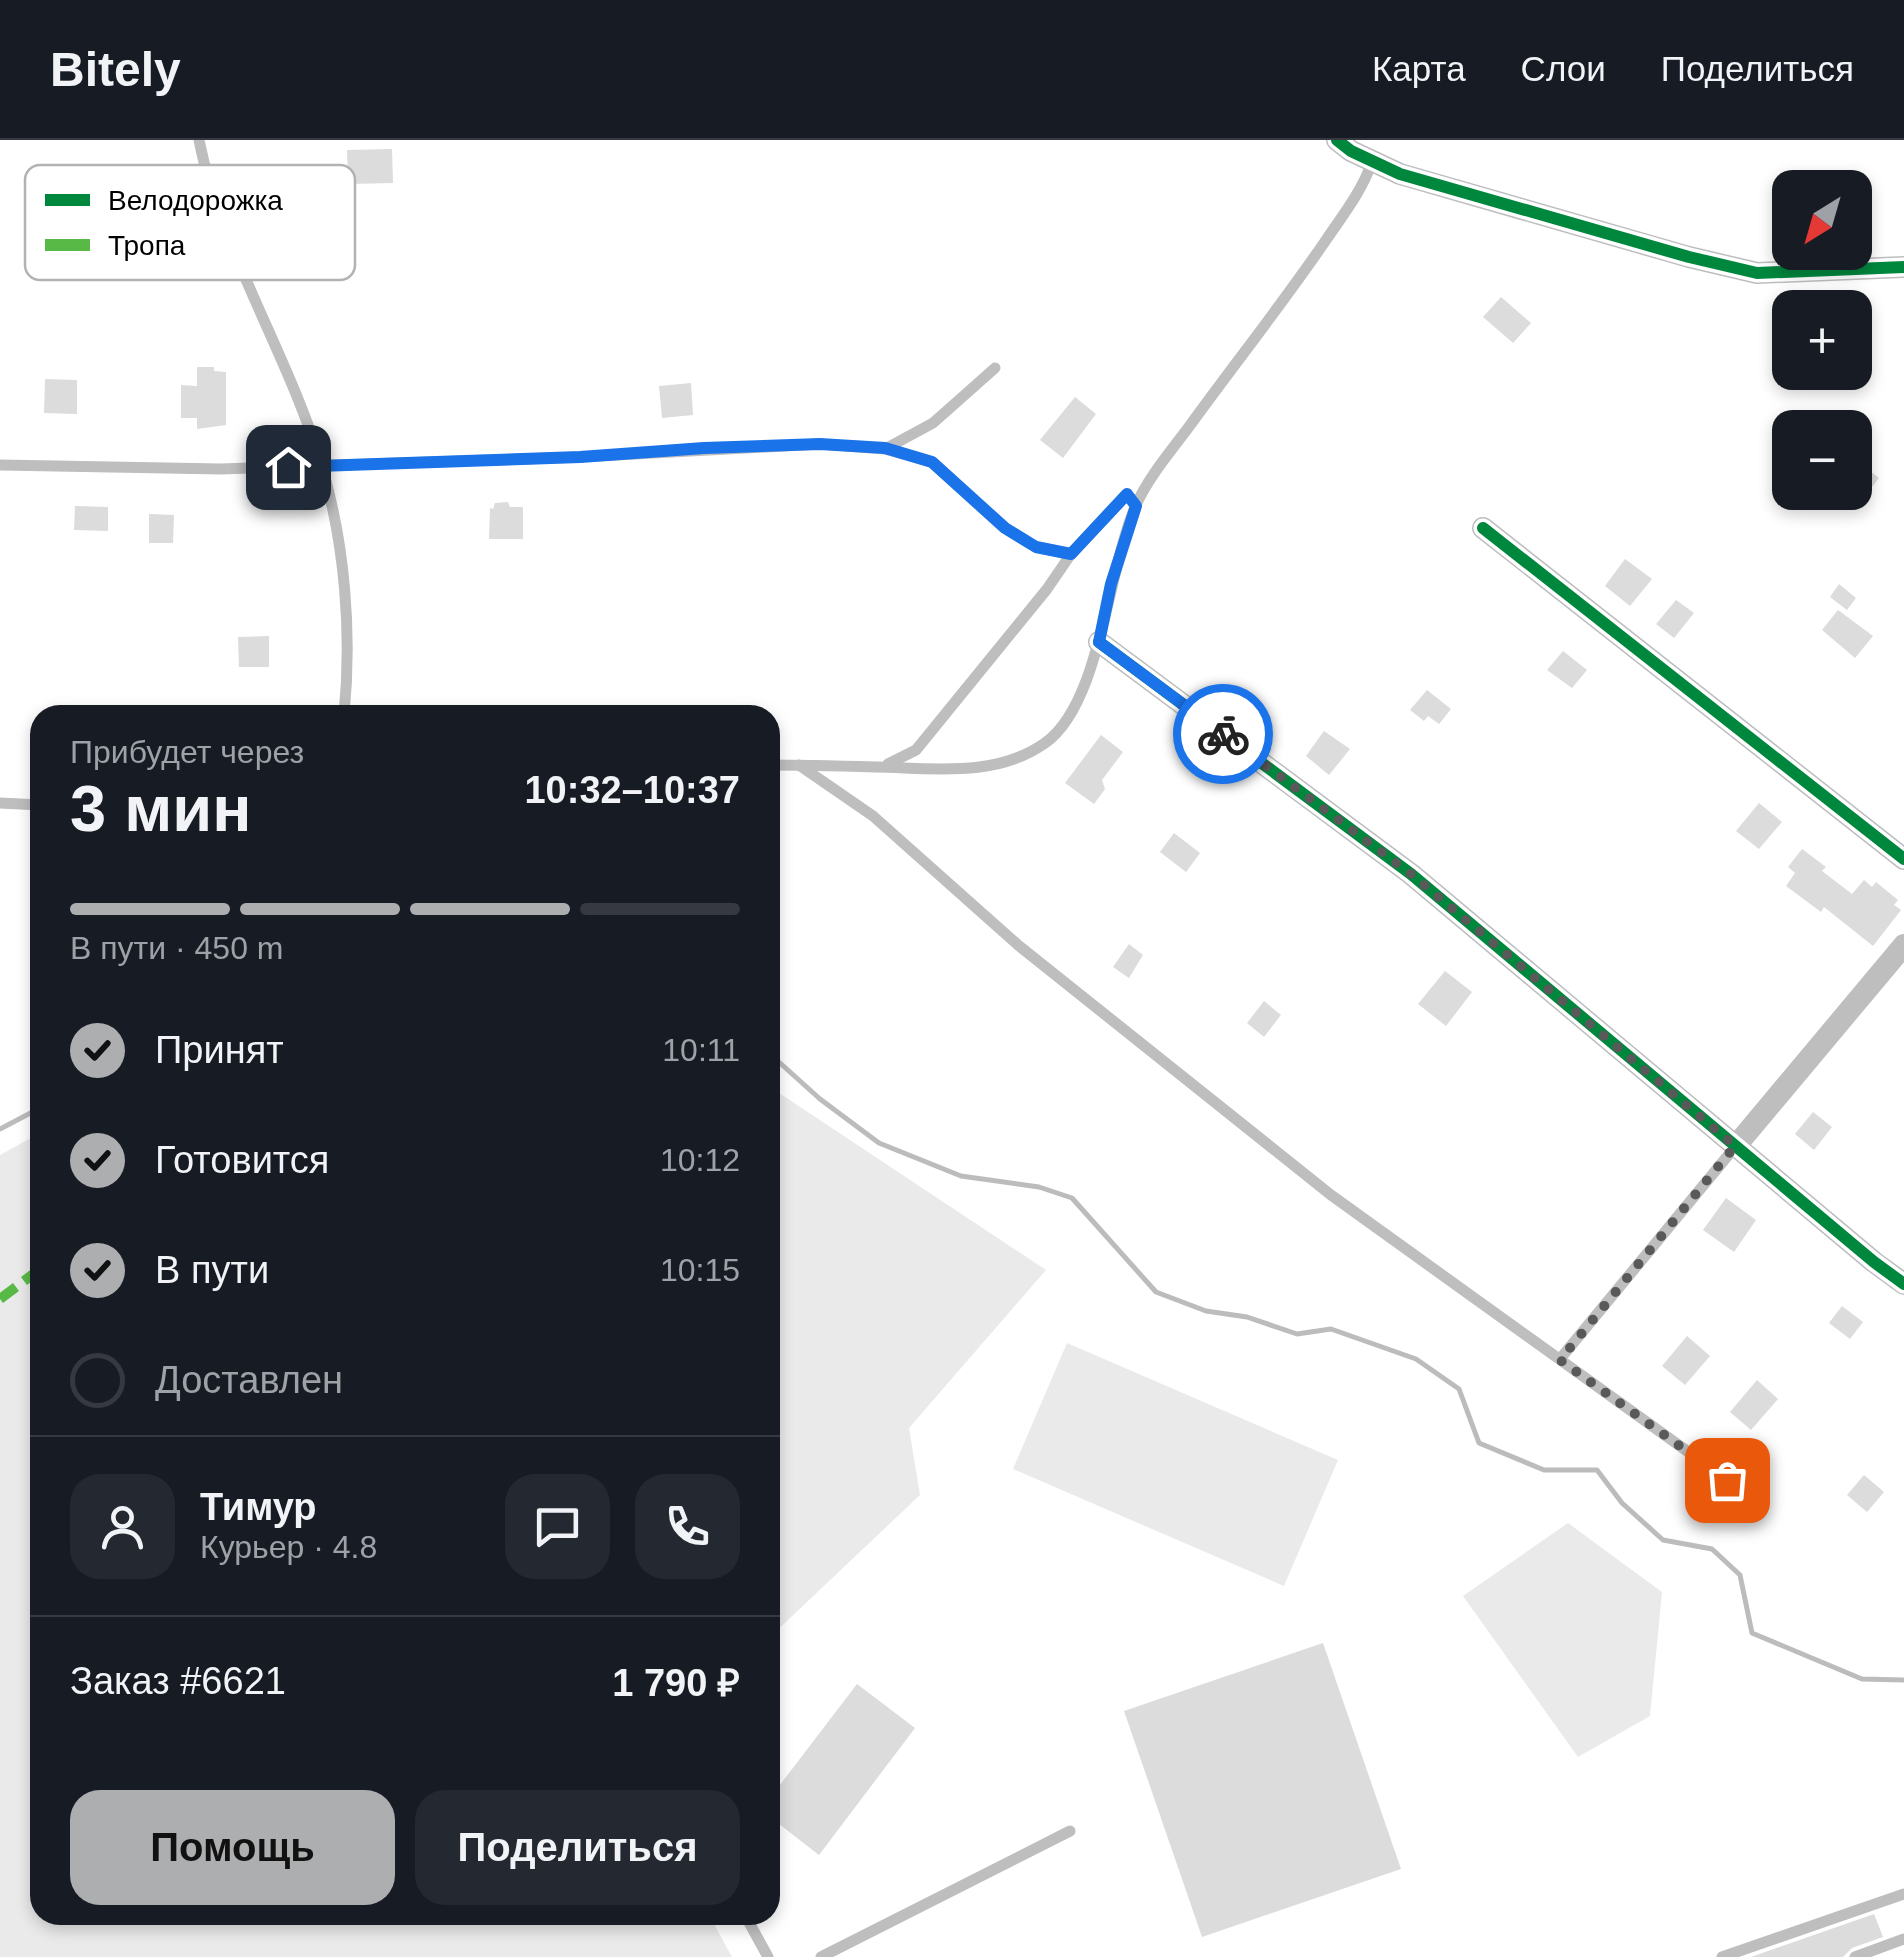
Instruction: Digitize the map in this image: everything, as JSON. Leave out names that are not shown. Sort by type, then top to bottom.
[{"type":"street","points":[[1337,140],[1400,174],[1756,273],[1904,267]]},
{"type":"street","points":[[1483,528],[1904,858]]},
{"type":"street","points":[[1099,642],[1411,874],[1904,1284]]},
{"type":"street","points":[[1735,1146],[1904,945]]},
{"type":"lane","points":[[199,140],[206,165]]},
{"type":"lane","points":[[780,765],[945,770],[1001,765],[1046,743],[1064,724],[1077,701],[1099,642],[1111,584],[1136,506],[1160,467],[1332,231],[1365,181],[1372,162]]},
{"type":"lane","points":[[247,280],[322,466],[340,548],[345,705]]},
{"type":"lane","points":[[885,448],[933,423],[995,368]]},
{"type":"lane","points":[[0,465],[222,469],[580,457],[801,444],[885,448],[932,462],[1005,528],[1036,547],[1071,554]]},
{"type":"lane","points":[[879,767],[916,750],[1071,554],[1127,494],[1136,506]]},
{"type":"lane","points":[[799,765],[874,816],[1018,945],[1332,1194],[1755,1500]]},
{"type":"lane","points":[[0,802],[30,804]]},
{"type":"lane","points":[[1560,1360],[1735,1146]]},
{"type":"lane","points":[[820,1957],[1070,1831]]},
{"type":"lane","points":[[1722,1957],[1904,1894]]},
{"type":"lane","points":[[751,1925],[768,1957]]},
{"type":"lane","points":[[1855,1957],[1904,1939]]},
{"type":"shaded area","points":[[780,1094],[1046,1270],[909,1428],[920,1495],[780,1628]]},
{"type":"shaded area","points":[[30,1138],[30,1925],[714,1925],[732,1957],[0,1957],[0,1155]]},
{"type":"shaded area","points":[[1067,1343],[1338,1460],[1284,1586],[1013,1469]]},
{"type":"shaded area","points":[[1568,1523],[1662,1592],[1650,1716],[1578,1757],[1463,1596]]},
{"type":"building","points":[[392,149],[393,183],[355,184],[355,165],[347,165],[347,150]]},
{"type":"building","points":[[1501,297],[1531,323],[1513,343],[1483,317]]},
{"type":"building","points":[[197,367],[226,372],[226,425],[197,429],[197,418],[181,418],[181,385],[197,386]]},
{"type":"building","points":[[45,379],[77,380],[77,414],[44,413]]},
{"type":"building","points":[[691,383],[693,415],[662,418],[659,386]]},
{"type":"building","points":[[1075,397],[1096,414],[1063,458],[1040,440]]},
{"type":"building","points":[[508,502],[510,507],[523,507],[523,539],[489,539],[490,508],[495,503]]},
{"type":"building","points":[[75,506],[108,507],[108,531],[74,530]]},
{"type":"building","points":[[149,514],[174,515],[173,543],[149,543]]},
{"type":"building","points":[[1625,559],[1652,579],[1630,606],[1605,586]]},
{"type":"building","points":[[1839,584],[1856,598],[1847,610],[1830,597]]},
{"type":"building","points":[[1676,600],[1694,613],[1674,638],[1656,624]]},
{"type":"building","points":[[1838,610],[1873,636],[1855,658],[1822,630]]},
{"type":"building","points":[[269,636],[269,667],[239,667],[238,637]]},
{"type":"building","points":[[1563,651],[1587,670],[1572,688],[1547,670]]},
{"type":"building","points":[[1427,690],[1451,709],[1439,724],[1428,716],[1424,721],[1410,710]]},
{"type":"building","points":[[1324,731],[1350,749],[1329,775],[1306,756]]},
{"type":"building","points":[[1101,735],[1123,752],[1102,780],[1105,789],[1094,804],[1065,783]]},
{"type":"building","points":[[1759,803],[1782,822],[1759,849],[1736,831]]},
{"type":"building","points":[[1174,833],[1200,853],[1186,872],[1160,852]]},
{"type":"building","points":[[1802,849],[1852,894],[1864,880],[1872,887],[1876,882],[1898,900],[1894,905],[1901,910],[1873,946],[1824,907],[1821,912],[1786,886],[1795,873],[1788,867]]},
{"type":"building","points":[[1129,944],[1143,955],[1129,978],[1113,967]]},
{"type":"building","points":[[1445,971],[1472,992],[1446,1026],[1418,1004]]},
{"type":"building","points":[[1264,1001],[1281,1015],[1264,1037],[1247,1023]]},
{"type":"building","points":[[1813,1112],[1832,1127],[1814,1150],[1795,1134]]},
{"type":"building","points":[[1726,1198],[1756,1220],[1734,1252],[1703,1230]]},
{"type":"building","points":[[1842,1306],[1863,1322],[1850,1339],[1829,1323]]},
{"type":"building","points":[[1687,1336],[1710,1356],[1685,1385],[1662,1366]]},
{"type":"building","points":[[1757,1380],[1778,1399],[1751,1430],[1730,1412]]},
{"type":"building","points":[[1864,1475],[1884,1492],[1867,1512],[1847,1495]]},
{"type":"building","points":[[1323,1643],[1401,1869],[1202,1937],[1124,1711]]},
{"type":"building","points":[[857,1684],[915,1728],[819,1855],[780,1825],[780,1785]]},
{"type":"building","points":[[1874,1914],[1883,1937],[1852,1948],[1843,1957],[1751,1957]]},
{"type":"waterway","points":[[780,1063],[879,1143],[961,1176],[1039,1187],[1072,1198],[1156,1292],[1206,1311],[1247,1317],[1297,1334],[1331,1329],[1416,1359],[1459,1389],[1479,1443],[1544,1470],[1597,1470],[1622,1503],[1663,1540],[1712,1549],[1740,1575],[1752,1633],[1862,1679],[1904,1680]]},
{"type":"waterway","points":[[0,1129],[30,1113]]},
{"type":"marked path","points":[[0,1299],[30,1276]]},
{"type":"cycle path","points":[[1337,140],[1351,151],[1400,174],[1757,273],[1904,267]]},
{"type":"cycle path","points":[[1483,528],[1904,859]]},
{"type":"cycle path","points":[[1099,642],[1411,874],[1904,1284]]},
{"type":"way so far","points":[[1223,734],[1411,874],[1735,1146],[1560,1360],[1727,1480]]},
{"type":"route","points":[[288,467],[820,444],[885,448],[932,462],[1005,528],[1036,547],[1071,554],[1127,494],[1136,506],[1111,584],[1099,642],[1223,734]]}]
